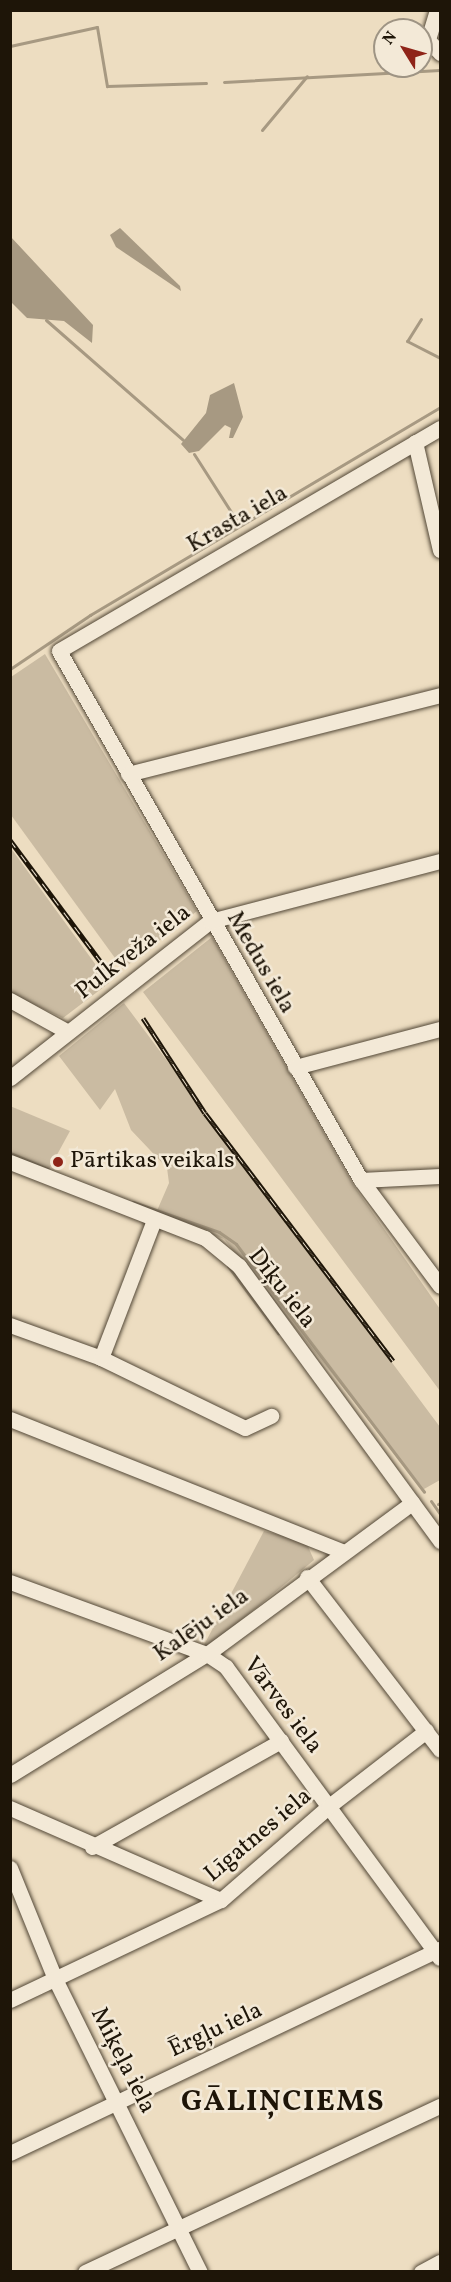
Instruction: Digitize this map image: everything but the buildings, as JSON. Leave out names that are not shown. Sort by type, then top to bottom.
[{"type":"street","points":[[438,17],[428,40],[441,53]]},
{"type":"street","name":"Krasta iela","points":[[59,651],[441,428]]},
{"type":"street","points":[[415,442],[441,550]]},
{"type":"street","name":"Medus iela","points":[[59,651],[210,921],[362,1180],[441,1286]]},
{"type":"street","points":[[128,774],[441,695]]},
{"type":"street","name":"Pulkveža iela","points":[[10,1078],[210,921],[441,861]]},
{"type":"street","points":[[10,1000],[68,1032]]},
{"type":"street","points":[[295,1067],[441,1029]]},
{"type":"street","name":"Dīķu iela","points":[[10,1162],[154,1220],[206,1238],[239,1266],[441,1541]]},
{"type":"street","points":[[362,1180],[441,1176]]},
{"type":"street","points":[[101,1358],[154,1220]]},
{"type":"street","points":[[10,1325],[101,1358],[245,1428],[271,1416]]},
{"type":"street","points":[[10,1419],[341,1551]]},
{"type":"street","name":"Kalēju iela","points":[[10,1775],[207,1654],[341,1551],[412,1503]]},
{"type":"street","points":[[308,1577],[441,1750]]},
{"type":"street","name":"Vārves iela","points":[[13,1587],[207,1654],[226,1667],[439,1953]]},
{"type":"street","name":"Līgatnes iela","points":[[10,2000],[221,1900],[329,1806],[426,1731]]},
{"type":"street","points":[[92,1847],[281,1741]]},
{"type":"street","points":[[10,1808],[92,1847],[221,1900]]},
{"type":"street","name":"Miķeļa iela","points":[[10,1868],[55,1979],[200,2271]]},
{"type":"street","name":"Ērgļu iela","points":[[10,2153],[439,1953]]},
{"type":"street","points":[[85,2271],[441,2106]]},
{"type":"street","points":[[420,2271],[441,2262]]},
{"type":"shaded area","points":[[120,228],[180,286],[181,291],[116,247],[110,235]]},
{"type":"shaded area","points":[[10,236],[93,325],[92,343],[64,321],[27,318],[11,302]]},
{"type":"shaded area","points":[[234,383],[243,417],[233,438],[229,438],[231,428],[225,425],[199,451],[189,453],[181,444],[206,413],[210,395]]},
{"type":"shaded area","points":[[45,654],[197,911],[123,969],[11,815],[11,677]]},
{"type":"shaded area","points":[[10,847],[109,983],[63,1018],[11,994]]},
{"type":"shaded area","points":[[212,937],[354,1186],[440,1309],[440,1391],[143,992]]},
{"type":"shaded area","points":[[124,1003],[440,1427],[440,1480],[424,1489],[224,1239],[156,1213],[169,1183],[167,1168],[131,1130],[115,1089],[100,1110],[59,1056]]},
{"type":"shaded area","points":[[10,1106],[70,1131],[47,1173],[11,1158]]},
{"type":"shaded area","points":[[264,1531],[306,1542],[314,1560],[209,1647],[204,1645]]},
{"type":"waterway","points":[[10,46],[97,27],[107,86],[206,83]]},
{"type":"waterway","points":[[224,82],[440,70]]},
{"type":"waterway","points":[[262,130],[307,76]]},
{"type":"waterway","points":[[421,319],[407,341],[440,358]]},
{"type":"waterway","points":[[46,320],[183,440]]},
{"type":"waterway","points":[[10,669],[90,615],[440,407]]},
{"type":"waterway","points":[[194,454],[240,526]]},
{"type":"waterway","points":[[10,1153],[48,1169]]},
{"type":"waterway","points":[[133,1202],[219,1232],[236,1244],[424,1492]]},
{"type":"waterway","points":[[228,1266],[278,1333]]},
{"type":"waterway","points":[[431,1501],[440,1514]]},
{"type":"railway","points":[[10,840],[106,969]]},
{"type":"railway","points":[[143,1018],[205,1113],[393,1361]]},
{"type":"place","name":"Pārtikas veikals","points":[[58,1162]]},
{"type":"district","name":"GĀLIŅCIEMS","points":[[283,2102]]}]
